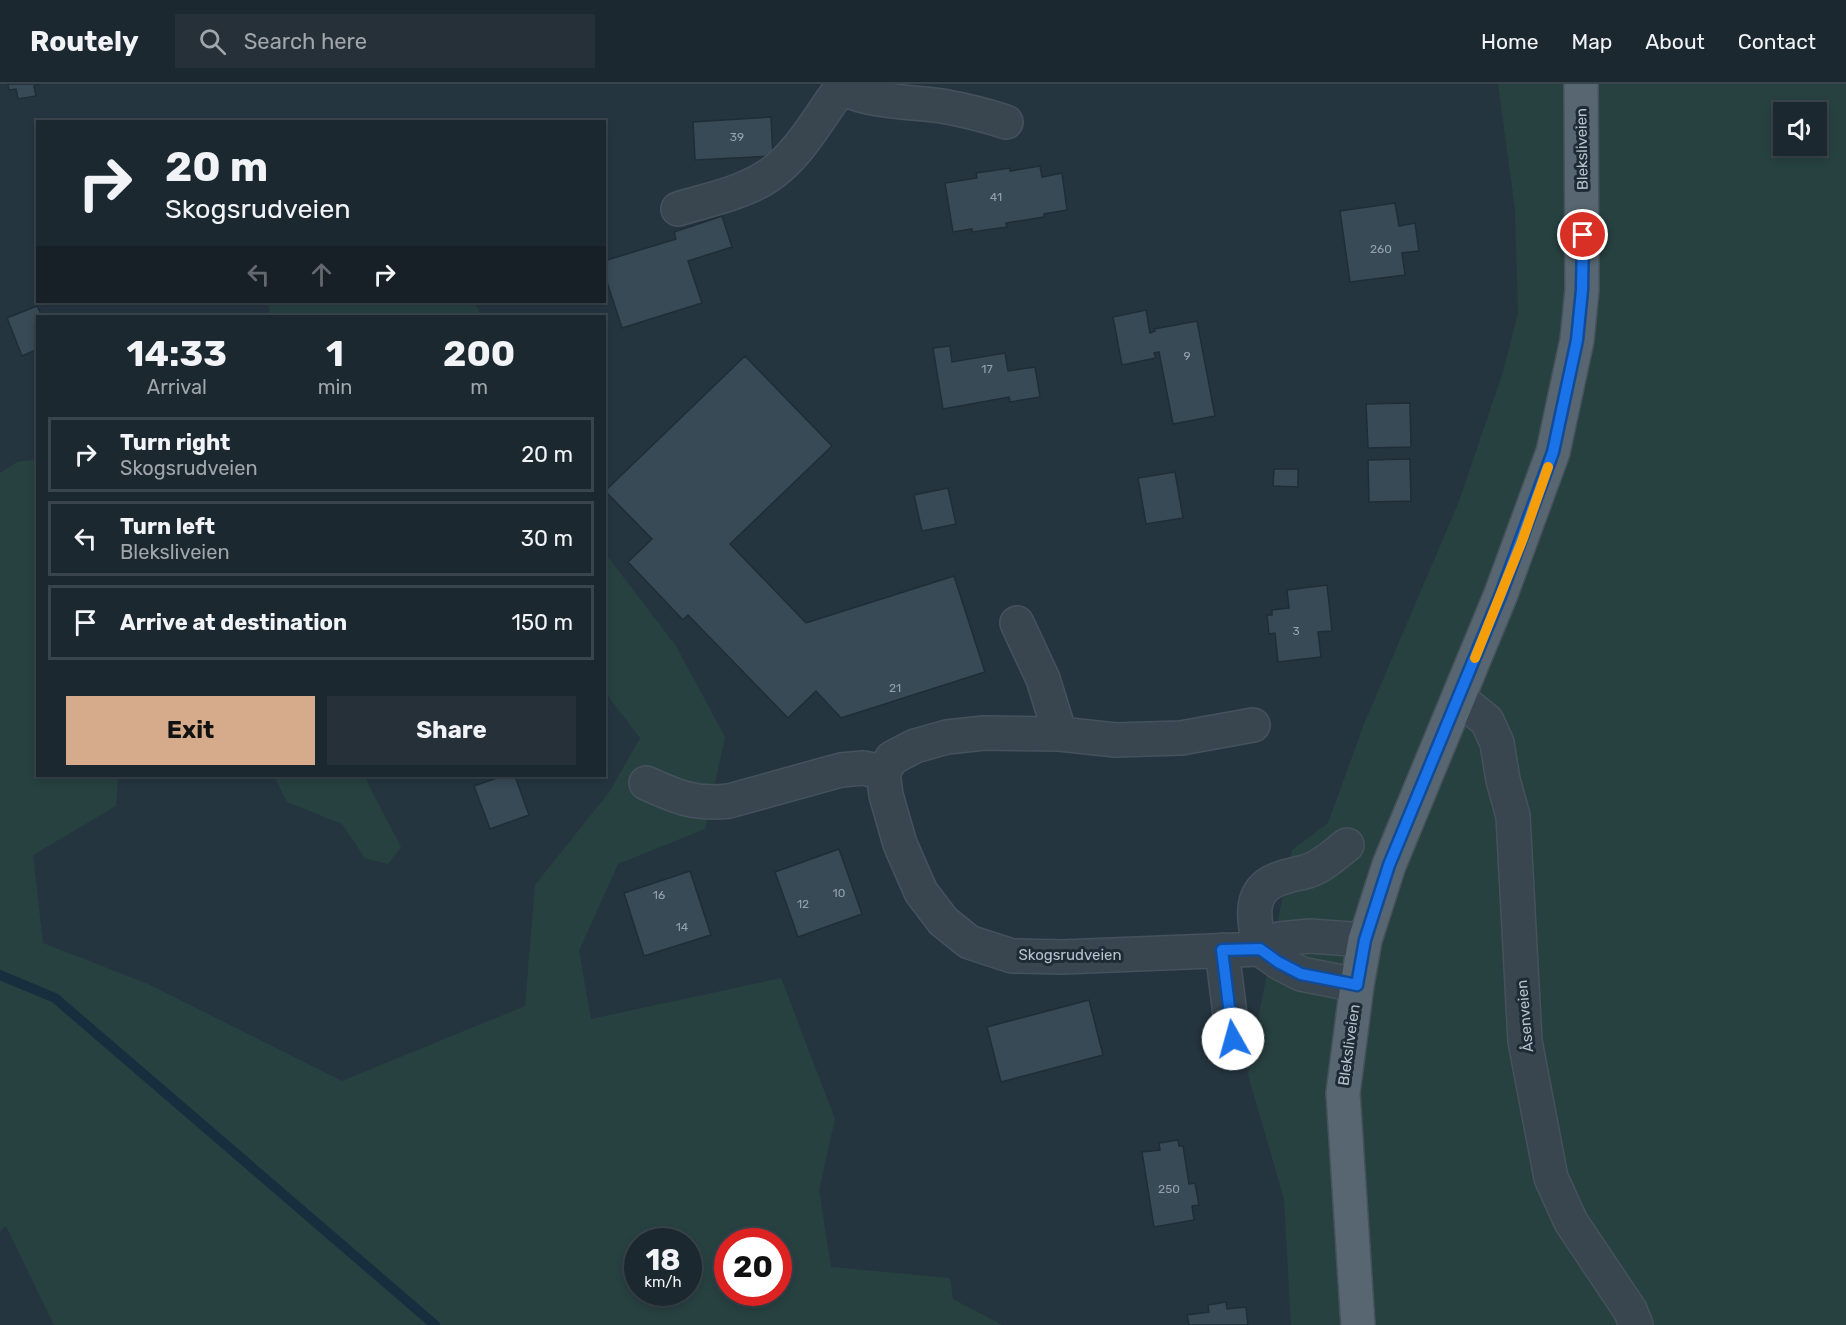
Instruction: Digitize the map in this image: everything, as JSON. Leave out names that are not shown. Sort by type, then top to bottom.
[{"type":"main road","name":"Bleksliveien","points":[[1358,1325],[1343,1093],[1365,940],[1389,865],[1522,541],[1553,452],[1577,340],[1582,290],[1581,84]]},
{"type":"street","points":[[678,209],[746,187],[769,176],[798,147],[840,86],[852,93],[940,105],[1006,122]]},
{"type":"street","points":[[1017,623],[1043,679],[1060,734]]},
{"type":"street","name":"Åsenveien","points":[[1459,698],[1486,721],[1497,742],[1503,780],[1513,816],[1525,1041],[1551,1178],[1571,1222],[1630,1310],[1636,1325]]},
{"type":"street","points":[[646,783],[691,801],[729,801],[841,770],[863,768],[883,772],[892,758],[915,746],[947,737],[984,733],[1060,734],[1115,740],[1181,738],[1253,725]]},
{"type":"street","name":"Skogsrudveien","points":[[883,772],[886,795],[900,844],[921,892],[943,921],[969,942],[1012,956],[1053,957],[1260,949],[1280,939],[1310,936],[1365,940]]},
{"type":"street","points":[[1347,845],[1309,871],[1275,880],[1260,890],[1256,903],[1255,925],[1260,949],[1278,962],[1301,974],[1357,985]]},
{"type":"street","points":[[1222,950],[1233,1039]]},
{"type":"green space","points":[[1498,84],[1846,84],[1846,1325],[1291,1325],[1284,1199],[1248,1075],[1292,850],[1328,823],[1364,724],[1458,504],[1503,372],[1518,313],[1515,209]]},
{"type":"green space","points":[[268,303],[475,303],[481,315],[271,315]]},
{"type":"green space","points":[[36,459],[36,777],[118,777],[116,806],[33,855],[43,943],[148,984],[342,1081],[525,1006],[535,885],[610,791],[640,738],[606,693],[606,554],[676,646],[725,737],[705,829],[618,864],[579,951],[591,1019],[781,978],[835,1119],[819,1190],[831,1267],[950,1278],[953,1299],[1002,1325],[54,1325],[6,1226],[0,1231],[0,473],[17,462]]},
{"type":"green space","points":[[274,777],[365,777],[401,847],[388,864],[365,858],[342,824],[287,802]]},
{"type":"building","points":[[8,84],[40,84],[34,86],[36,96],[18,99],[16,89],[9,90]]},
{"type":"building","points":[[771,117],[773,156],[695,160],[693,122]]},
{"type":"building","points":[[1040,166],[1042,177],[1062,173],[1067,210],[1044,214],[1044,217],[1006,223],[1007,227],[953,232],[945,183],[977,178],[976,173]]},
{"type":"building","points":[[1395,203],[1399,226],[1415,223],[1419,251],[1402,253],[1405,275],[1350,282],[1340,211]]},
{"type":"building","points":[[722,216],[732,247],[688,261],[702,303],[622,328],[606,279],[606,260],[676,239],[674,232]]},
{"type":"building","points":[[37,306],[42,315],[36,315],[36,350],[22,356],[7,318]]},
{"type":"building","points":[[1146,310],[1150,333],[1155,331],[1154,329],[1197,321],[1215,416],[1173,424],[1159,352],[1154,353],[1156,358],[1122,365],[1113,317]]},
{"type":"building","points":[[950,346],[952,362],[1005,353],[1008,371],[1035,367],[1040,397],[1010,402],[1009,397],[943,409],[933,348]]},
{"type":"building","points":[[745,356],[832,446],[730,544],[806,623],[954,576],[985,672],[841,718],[816,691],[788,718],[688,615],[683,620],[628,562],[652,539],[606,490]]},
{"type":"building","points":[[1410,403],[1411,447],[1368,448],[1366,404]]},
{"type":"building","points":[[1410,459],[1411,501],[1369,502],[1368,460]]},
{"type":"building","points":[[1274,469],[1298,469],[1298,487],[1273,486]]},
{"type":"building","points":[[1175,472],[1183,518],[1146,524],[1138,478]]},
{"type":"building","points":[[948,488],[956,524],[922,531],[914,495]]},
{"type":"building","points":[[1327,585],[1332,631],[1318,632],[1321,657],[1278,662],[1275,633],[1269,634],[1267,615],[1272,615],[1272,610],[1289,608],[1287,590]]},
{"type":"building","points":[[499,777],[515,777],[529,815],[490,829],[474,786]]},
{"type":"building","points":[[839,849],[862,914],[798,937],[775,872]]},
{"type":"building","points":[[690,871],[711,935],[644,956],[624,893]]},
{"type":"building","points":[[1089,1000],[1103,1055],[1001,1082],[987,1027]]},
{"type":"building","points":[[1178,1140],[1179,1146],[1183,1146],[1189,1184],[1195,1183],[1199,1205],[1192,1206],[1194,1220],[1154,1227],[1142,1152],[1160,1150],[1159,1143]]},
{"type":"building","points":[[1226,1302],[1227,1309],[1246,1307],[1248,1325],[1189,1325],[1187,1315],[1209,1312],[1208,1305]]},
{"type":"waterway","points":[[0,975],[55,998],[435,1325]]},
{"type":"slow traffic","points":[[1475,658],[1522,541],[1548,467]]},
{"type":"route","points":[[1233,1039],[1222,950],[1260,949],[1301,974],[1357,985],[1365,940],[1389,865],[1501,594],[1553,452],[1577,340],[1582,290],[1583,235]]}]
